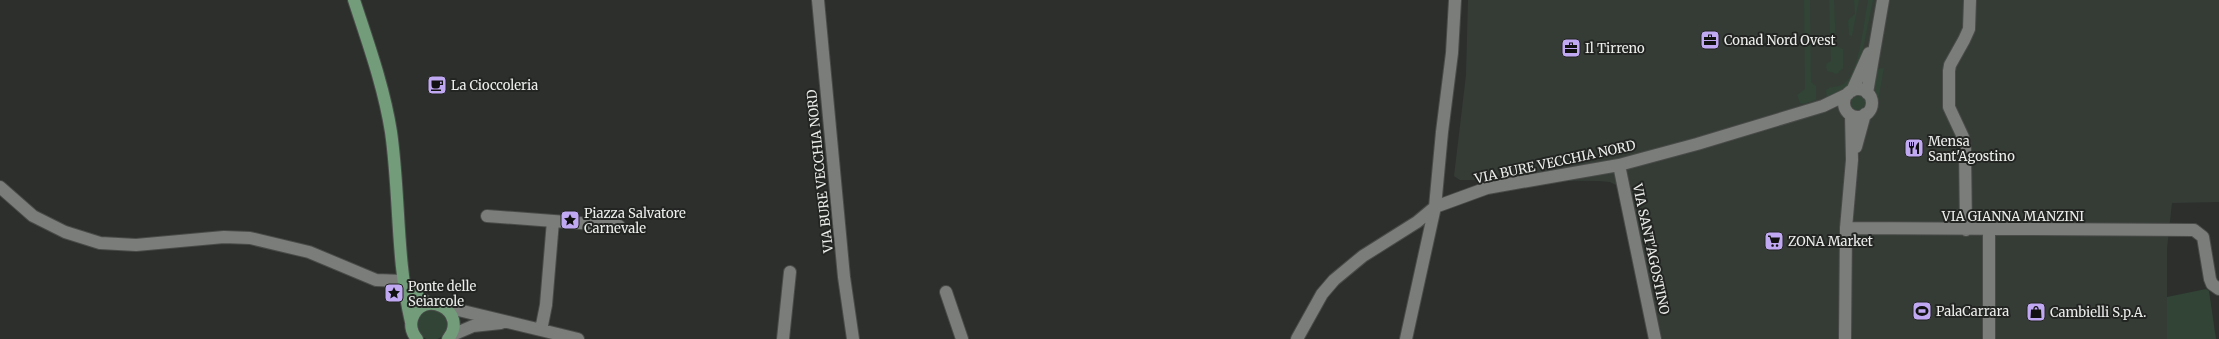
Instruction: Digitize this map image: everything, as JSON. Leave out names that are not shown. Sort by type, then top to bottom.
[{"type":"main road","points":[[354,0],[383,94],[391,131],[403,283],[415,337]]},
{"type":"main road","points":[[403,283],[429,304],[442,306],[452,318],[453,328],[449,337]]},
{"type":"main road","points":[[411,322],[418,309],[429,304]]},
{"type":"street","name":"VIA BURE VECCHIA NORD","points":[[818,0],[852,339]]},
{"type":"street","points":[[1406,339],[1435,207],[1442,132],[1452,53],[1455,0]]},
{"type":"street","points":[[1852,160],[1865,114],[1871,104],[1867,93],[1874,41],[1883,0]]},
{"type":"street","points":[[1966,230],[1965,149],[1963,137],[1950,112],[1948,102],[1950,64],[1969,29],[1970,0]]},
{"type":"street","points":[[1845,339],[1846,228],[1852,160],[1849,112],[1844,102],[1874,41]]},
{"type":"street","points":[[1850,92],[1860,89],[1867,93]]},
{"type":"street","name":"VIA BURE VECCHIA NORD","points":[[1297,339],[1322,294],[1334,280],[1363,256],[1417,222],[1435,207],[1487,188],[1619,165],[1823,106],[1850,92]]},
{"type":"street","points":[[1823,106],[1849,112],[1858,116],[1865,114]]},
{"type":"street","name":"VIA SANT'AGOSTINO","points":[[1619,165],[1655,339]]},
{"type":"street","points":[[0,187],[33,216],[65,232],[100,243],[130,245],[224,237],[250,238],[309,252],[376,280],[403,283]]},
{"type":"street","points":[[487,216],[619,226]]},
{"type":"street","points":[[542,330],[546,305],[553,221]]},
{"type":"street","name":"VIA GIANNA MANZINI","points":[[1846,228],[1966,230],[2194,230],[2200,233],[2204,242],[2210,279],[2212,284],[2219,289]]},
{"type":"street","points":[[1988,339],[1989,230]]},
{"type":"street","points":[[783,339],[790,272]]},
{"type":"street","points":[[946,292],[962,339]]},
{"type":"street","points":[[442,306],[578,339]]},
{"type":"street","points":[[449,337],[463,329],[480,324],[509,322]]},
{"type":"shaded area","points":[[1468,0],[2219,0],[2219,202],[2172,203],[2167,249],[2167,339],[1651,339],[1619,189],[1616,185],[1610,182],[1599,181],[1460,180],[1454,176],[1466,75]]},
{"type":"green space","points":[[1804,0],[1810,0],[1811,82],[1816,86],[1816,100],[1803,104],[1800,103],[1797,95],[1805,89]]},
{"type":"green space","points":[[1829,0],[1834,0],[1836,46],[1843,49],[1843,68],[1837,74],[1827,71],[1826,64],[1831,61]]},
{"type":"green space","points":[[1854,0],[1859,0],[1851,36],[1849,35],[1848,20],[1855,14]]},
{"type":"green space","points":[[1868,0],[1873,0],[1860,64],[1848,88],[1827,98],[1826,90],[1840,86],[1850,77],[1861,44]]},
{"type":"green space","points":[[1884,68],[1878,101],[1874,88],[1877,69]]},
{"type":"green space","points":[[1858,96],[1863,98],[1865,103],[1863,108],[1858,110],[1853,108],[1851,103],[1853,98]]},
{"type":"green space","points":[[2206,289],[2209,291],[2216,339],[2167,339],[2167,297]]},
{"type":"green space","points":[[432,310],[442,315],[447,325],[442,335],[432,340],[422,335],[417,325],[422,315]]},
{"type":"place","name":"Conad Nord Ovest","points":[[1710,40]]},
{"type":"place","name":"Il Tirreno","points":[[1571,48]]},
{"type":"place","name":"La Cioccoleria","points":[[437,85]]},
{"type":"place","name":"Mensa Sant'Agostino","points":[[1914,148]]},
{"type":"place","name":"Piazza Salvatore Carnevale","points":[[570,220]]},
{"type":"place","name":"ZONA Market","points":[[1774,241]]},
{"type":"place","name":"Ponte delle Seiarcole","points":[[394,293]]},
{"type":"place","name":"PalaCarrara","points":[[1922,311]]},
{"type":"place","name":"Cambielli S.p.A.","points":[[2036,312]]}]
